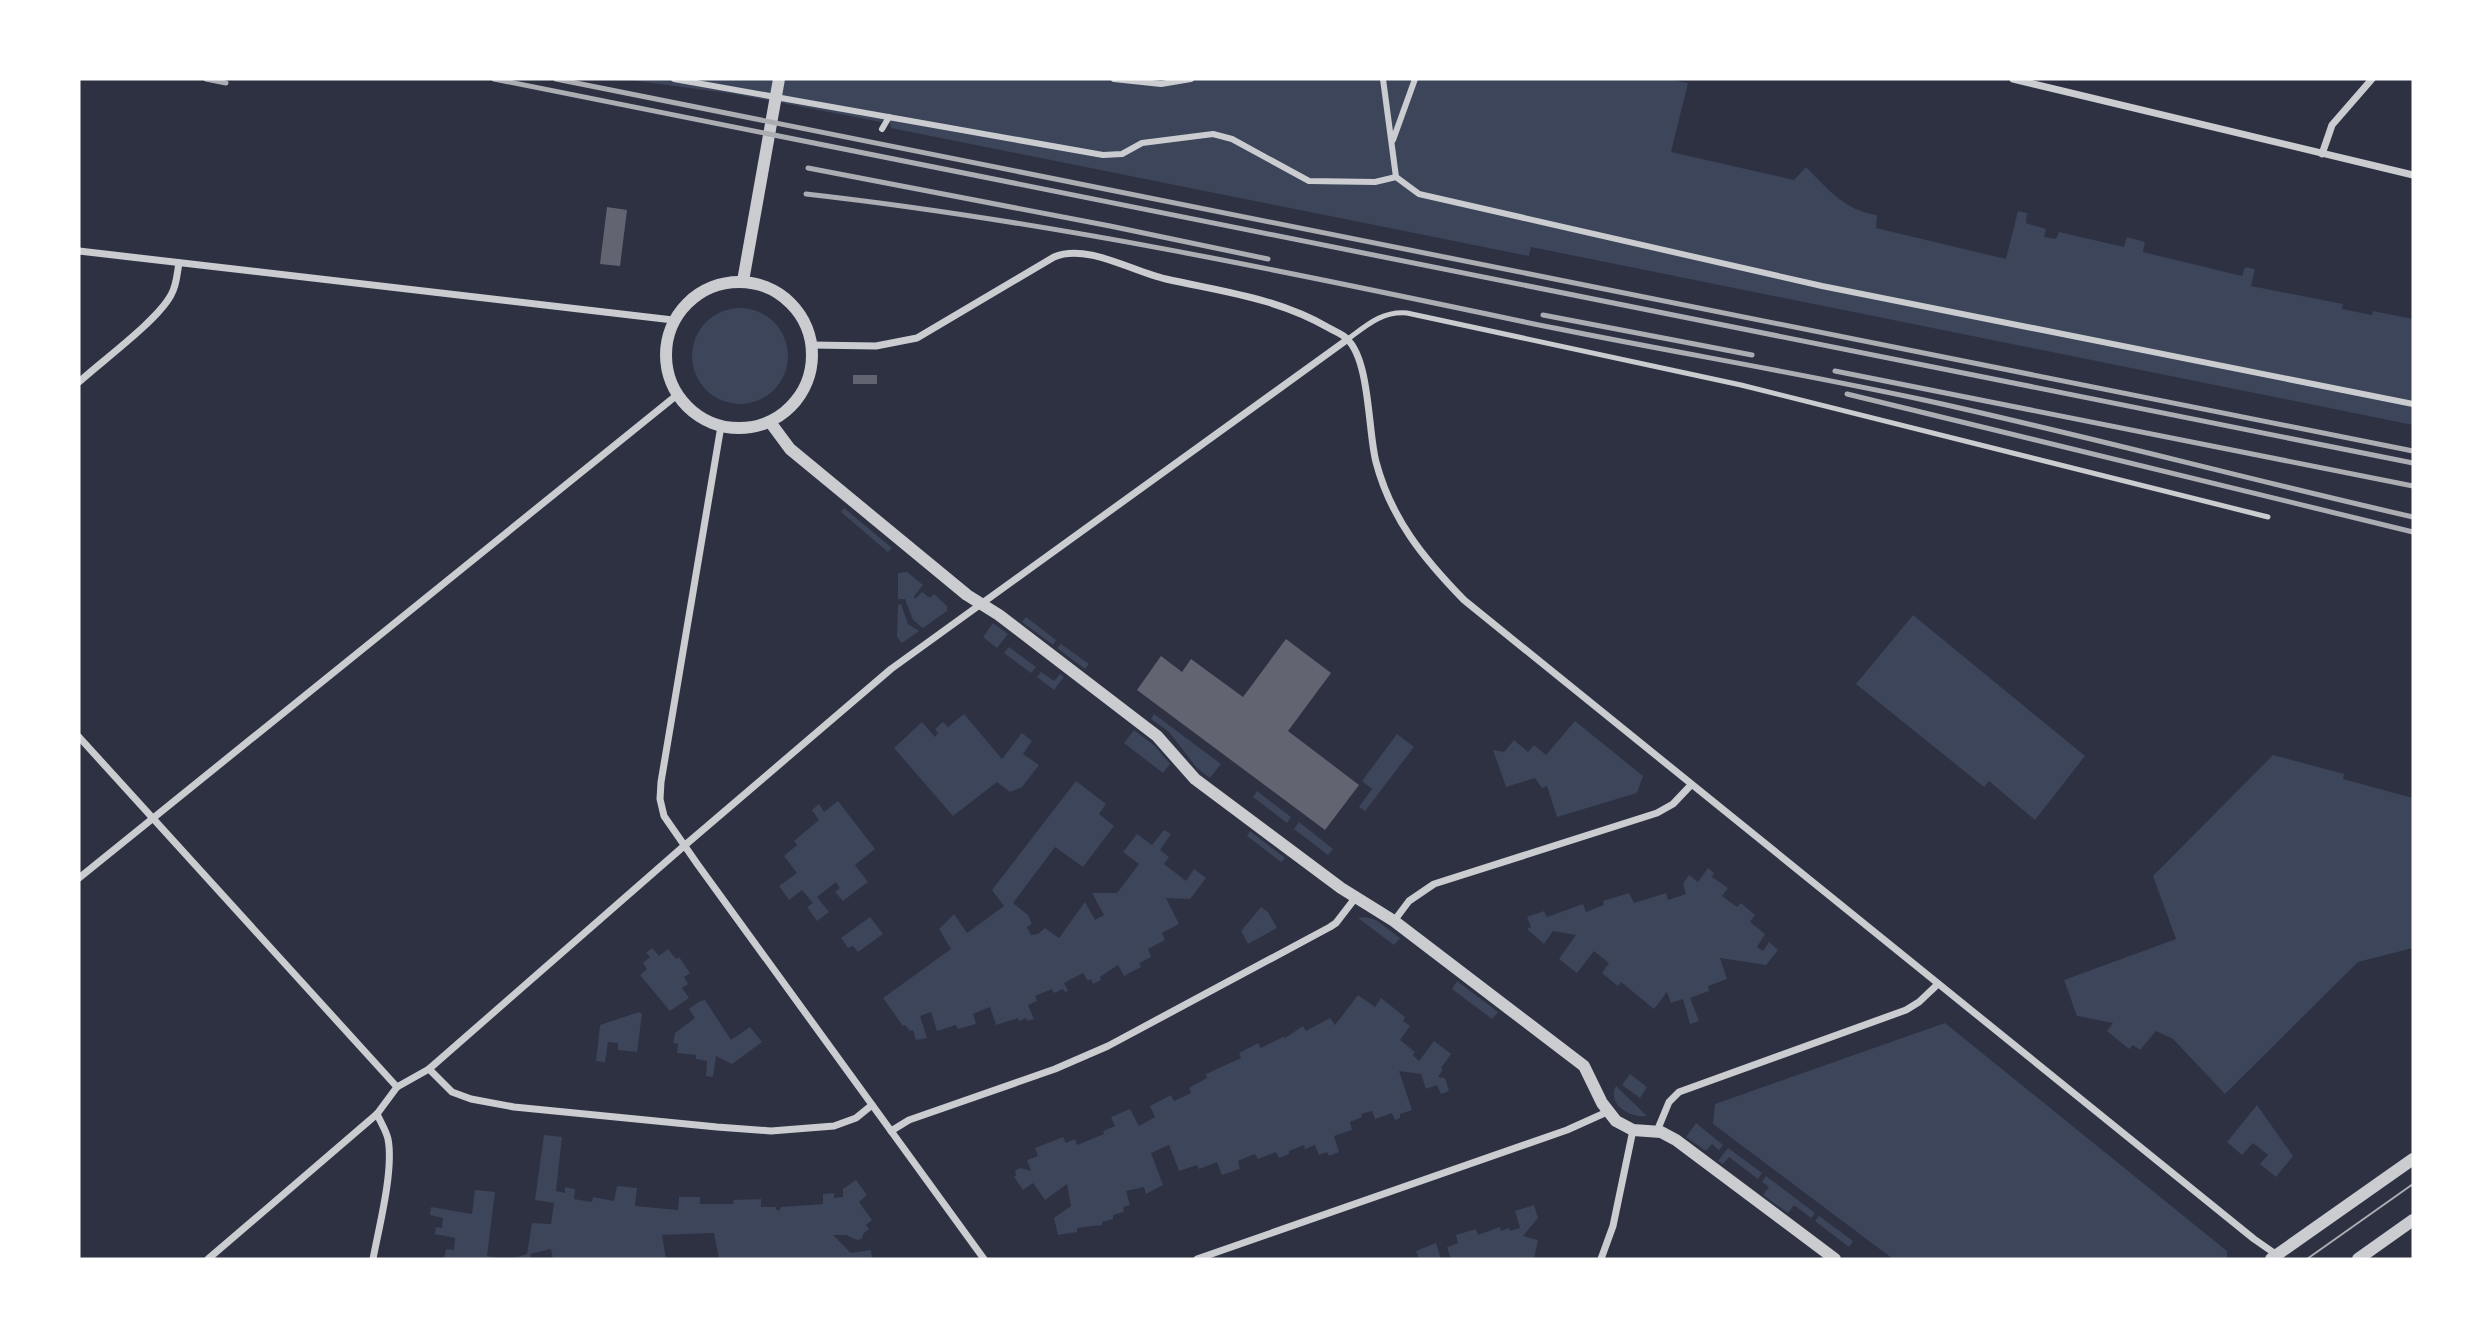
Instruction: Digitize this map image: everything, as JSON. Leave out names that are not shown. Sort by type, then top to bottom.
[{"type":"street","points":[[674,79],[1103,155],[1122,154],[1142,143],[1219,135],[1256,151],[1309,181],[1375,182],[1396,177]]},
{"type":"street","points":[[743,281],[779,79]]},
{"type":"street","points":[[1114,79],[1161,84],[1191,79]]},
{"type":"street","points":[[1383,79],[1396,177],[1419,194],[1822,286],[2413,404]]},
{"type":"street","points":[[1392,142],[1415,79]]},
{"type":"street","points":[[2013,79],[2033,81],[2413,175]]},
{"type":"street","points":[[2322,154],[2332,125],[2372,79]]},
{"type":"street","points":[[882,129],[889,117]]},
{"type":"street","points":[[79,251],[673,320]]},
{"type":"street","points":[[811,345],[876,346],[917,338],[1054,257],[1070,253],[1091,255],[1162,278],[1271,301],[1317,321],[1348,339],[1364,379],[1376,462],[1392,505],[1408,536],[1429,565],[1464,600],[2274,1257],[2413,1159]]},
{"type":"street","points":[[79,382],[167,302],[175,288],[179,262]]},
{"type":"street","points":[[743,281],[763,285],[796,308],[806,326],[812,362],[802,393],[792,405],[769,422],[753,427],[721,426],[694,413],[677,395],[670,381],[665,350],[673,320],[688,301],[709,287],[743,281]]},
{"type":"street","points":[[208,1259],[377,1114],[397,1087],[429,1069],[891,669],[1348,339]]},
{"type":"street","points":[[79,878],[677,395]]},
{"type":"street","points":[[769,422],[790,449],[967,595],[999,615],[1157,736],[1195,779],[1356,897],[1394,921],[1584,1066],[1607,1112],[1616,1121],[1633,1130],[1657,1132],[1676,1140],[1835,1259]]},
{"type":"street","points":[[721,426],[660,782],[664,816],[984,1259]]},
{"type":"street","points":[[79,737],[397,1087]]},
{"type":"street","points":[[1394,921],[1417,894],[1434,884],[1657,813],[1673,804],[1691,785]]},
{"type":"street","points":[[891,1132],[909,1119],[1021,1082],[1108,1046],[1330,928],[1356,897]]},
{"type":"street","points":[[1657,1132],[1669,1102],[1679,1092],[1906,1010],[1938,984]]},
{"type":"street","points":[[429,1069],[452,1092],[471,1099],[514,1107],[717,1127],[771,1131],[834,1126],[856,1118],[872,1105]]},
{"type":"street","points":[[1198,1259],[1567,1129],[1607,1112]]},
{"type":"street","points":[[373,1259],[389,1148],[384,1127],[377,1114]]},
{"type":"street","points":[[1601,1259],[1613,1226],[1633,1130]]},
{"type":"street","points":[[2358,1259],[2413,1220]]},
{"type":"lane","points":[[1348,339],[1378,317],[1391,313],[1407,313],[1741,385],[2268,517]]},
{"type":"shaded area","points":[[623,79],[1667,79],[1688,83],[1671,152],[1794,180],[1806,167],[1846,204],[1877,215],[1876,228],[2006,259],[2018,211],[2027,213],[2026,223],[2046,229],[2044,237],[2056,239],[2059,232],[2124,247],[2127,237],[2145,242],[2143,252],[2242,276],[2245,267],[2255,269],[2251,286],[2343,304],[2342,309],[2372,315],[2373,311],[2413,319],[2413,425],[1531,247],[1529,256],[891,128],[889,117],[881,122],[734,94]]},
{"type":"shaded area","points":[[740,308],[758,312],[774,322],[784,338],[788,356],[784,374],[774,390],[758,400],[740,404],[722,400],[706,390],[696,374],[692,356],[696,338],[706,322],[722,312]]},
{"type":"shaded area","points":[[844,508],[892,548],[888,552],[841,512]]},
{"type":"shaded area","points":[[907,572],[923,585],[914,596],[915,599],[922,592],[930,598],[934,594],[947,606],[947,611],[923,628],[913,620],[905,599],[898,599],[898,573]]},
{"type":"shaded area","points":[[901,604],[908,624],[919,631],[902,643],[897,637],[898,605]]},
{"type":"shaded area","points":[[1913,615],[2085,756],[2035,820],[1989,781],[1984,787],[1856,684]]},
{"type":"shaded area","points":[[1026,617],[1056,640],[1053,645],[1022,622]]},
{"type":"shaded area","points":[[993,623],[1008,634],[997,648],[983,637]]},
{"type":"shaded area","points":[[1061,644],[1089,664],[1085,669],[1057,648]]},
{"type":"shaded area","points":[[1009,647],[1036,667],[1031,673],[1004,653]]},
{"type":"shaded area","points":[[1041,672],[1054,681],[1060,674],[1064,677],[1054,690],[1037,677]]},
{"type":"shaded area","points":[[964,714],[1002,759],[1022,733],[1032,741],[1023,754],[1039,765],[1022,787],[1010,792],[997,782],[953,816],[894,748],[922,722],[935,737],[938,733],[935,729],[943,722],[948,727]]},
{"type":"shaded area","points":[[1154,714],[1221,764],[1210,778],[1197,768],[1169,732],[1151,719]]},
{"type":"shaded area","points":[[1575,721],[1643,776],[1637,793],[1557,817],[1547,786],[1542,788],[1535,778],[1506,787],[1493,750],[1504,752],[1514,740],[1528,752],[1534,745],[1546,755]]},
{"type":"shaded area","points":[[1134,730],[1155,746],[1170,764],[1163,773],[1124,743]]},
{"type":"shaded area","points":[[1397,734],[1414,747],[1365,811],[1359,807],[1372,789],[1362,781]]},
{"type":"shaded area","points":[[2273,755],[2344,774],[2343,779],[2413,798],[2413,948],[2358,962],[2225,1094],[2173,1039],[2156,1031],[2140,1050],[2133,1045],[2129,1049],[2107,1031],[2113,1023],[2077,1016],[2064,980],[2176,939],[2153,876]]},
{"type":"shaded area","points":[[1076,781],[1106,804],[1099,814],[1114,826],[1083,867],[1055,847],[1013,903],[1028,915],[1032,924],[1027,927],[1031,935],[1038,934],[1045,928],[1059,938],[1085,902],[1095,920],[1104,915],[1092,893],[1117,893],[1139,864],[1123,852],[1137,834],[1152,845],[1164,830],[1171,834],[1160,850],[1169,857],[1164,864],[1186,881],[1194,869],[1206,878],[1190,899],[1166,898],[1179,924],[1162,933],[1165,940],[1148,949],[1151,957],[1139,963],[1141,967],[1124,976],[1118,965],[1093,984],[1083,973],[1064,983],[1068,991],[1063,989],[1054,993],[1052,989],[1035,996],[1037,1001],[1028,1005],[1034,1019],[1019,1021],[1018,1018],[996,1025],[990,1007],[973,1014],[976,1024],[958,1029],[956,1025],[937,1031],[931,1012],[920,1016],[927,1038],[916,1040],[913,1030],[903,1026],[883,998],[951,949],[939,929],[954,914],[967,933],[1004,906],[992,890]]},
{"type":"shaded area","points":[[1257,791],[1291,817],[1287,823],[1253,797]]},
{"type":"shaded area","points":[[838,801],[875,849],[855,865],[868,882],[843,901],[835,892],[840,888],[836,882],[817,897],[829,912],[817,921],[807,907],[813,903],[802,890],[789,900],[779,886],[797,873],[784,856],[797,845],[794,841],[819,820],[812,810],[819,804],[824,812]]},
{"type":"shaded area","points":[[1299,822],[1333,849],[1328,855],[1294,829]]},
{"type":"shaded area","points":[[1250,831],[1285,858],[1281,862],[1247,836]]},
{"type":"shaded area","points":[[1708,868],[1714,873],[1712,877],[1728,888],[1722,896],[1737,907],[1741,903],[1755,915],[1750,922],[1765,934],[1757,947],[1763,951],[1769,942],[1778,950],[1766,965],[1720,958],[1727,979],[1708,986],[1709,991],[1690,998],[1699,1021],[1690,1024],[1683,999],[1671,1003],[1667,992],[1654,1009],[1621,982],[1618,986],[1602,973],[1609,963],[1594,951],[1577,973],[1559,959],[1576,935],[1553,931],[1544,944],[1527,929],[1531,927],[1527,917],[1544,911],[1547,917],[1583,904],[1586,912],[1604,905],[1603,901],[1629,893],[1634,903],[1666,893],[1668,900],[1686,894],[1683,884],[1689,875],[1698,882]]},
{"type":"shaded area","points":[[1261,907],[1268,912],[1277,928],[1248,944],[1241,931]]},
{"type":"shaded area","points":[[870,917],[883,934],[858,952],[853,946],[848,948],[841,938]]},
{"type":"shaded area","points":[[1358,918],[1376,920],[1400,938],[1394,945]]},
{"type":"shaded area","points":[[652,948],[659,956],[668,949],[676,959],[679,957],[690,973],[684,977],[688,984],[682,988],[689,998],[670,1011],[640,975],[647,969],[643,963],[650,957],[646,953]]},
{"type":"shaded area","points":[[1457,981],[1498,1012],[1492,1019],[1452,989]]},
{"type":"shaded area","points":[[1358,995],[1375,1007],[1381,998],[1405,1017],[1403,1021],[1410,1026],[1400,1040],[1415,1052],[1413,1055],[1419,1061],[1434,1041],[1451,1054],[1438,1077],[1445,1078],[1449,1091],[1441,1094],[1437,1085],[1426,1089],[1421,1074],[1399,1071],[1412,1110],[1400,1114],[1400,1118],[1395,1120],[1392,1113],[1375,1119],[1372,1111],[1361,1114],[1362,1117],[1350,1122],[1352,1130],[1334,1136],[1339,1152],[1329,1156],[1327,1152],[1319,1155],[1315,1145],[1305,1149],[1304,1145],[1279,1158],[1276,1152],[1258,1159],[1255,1154],[1238,1161],[1240,1169],[1222,1175],[1217,1162],[1199,1169],[1197,1165],[1179,1171],[1169,1145],[1151,1153],[1163,1185],[1146,1194],[1144,1187],[1126,1191],[1130,1205],[1123,1207],[1124,1212],[1113,1215],[1113,1219],[1102,1222],[1102,1225],[1077,1228],[1077,1232],[1058,1235],[1054,1218],[1071,1206],[1067,1184],[1045,1200],[1033,1183],[1023,1190],[1014,1177],[1015,1171],[1020,1168],[1031,1171],[1027,1160],[1038,1156],[1035,1148],[1063,1137],[1066,1143],[1075,1139],[1077,1145],[1104,1134],[1103,1131],[1115,1126],[1111,1117],[1130,1109],[1139,1126],[1155,1117],[1150,1106],[1171,1095],[1174,1101],[1191,1093],[1189,1088],[1207,1078],[1206,1074],[1241,1058],[1239,1053],[1258,1043],[1261,1048],[1285,1038],[1303,1026],[1306,1031],[1330,1018],[1335,1025]]},
{"type":"shaded area","points":[[705,1000],[731,1040],[750,1027],[762,1042],[732,1064],[716,1056],[713,1077],[706,1076],[707,1061],[696,1059],[696,1055],[677,1053],[678,1044],[673,1043],[675,1033],[695,1018],[689,1009]]},
{"type":"shaded area","points":[[639,1012],[642,1014],[637,1052],[618,1050],[618,1043],[608,1042],[605,1062],[596,1061],[600,1025]]},
{"type":"shaded area","points":[[1945,1023],[2227,1251],[2227,1259],[1893,1259],[1713,1124],[1715,1104]]},
{"type":"shaded area","points":[[1630,1074],[1647,1087],[1640,1098],[1622,1085]]},
{"type":"shaded area","points":[[1616,1086],[1647,1116],[1634,1115],[1622,1109],[1614,1099]]},
{"type":"shaded area","points":[[2257,1105],[2293,1156],[2276,1177],[2260,1164],[2268,1155],[2253,1143],[2242,1155],[2227,1142]]},
{"type":"shaded area","points":[[1696,1123],[1723,1145],[1719,1150],[1712,1144],[1706,1151],[1686,1137]]},
{"type":"shaded area","points":[[544,1135],[562,1137],[556,1191],[565,1193],[565,1187],[575,1189],[574,1199],[592,1202],[593,1197],[614,1201],[617,1186],[637,1188],[635,1206],[678,1210],[679,1197],[700,1197],[700,1204],[733,1204],[734,1200],[761,1199],[761,1207],[776,1207],[776,1210],[780,1210],[781,1207],[823,1204],[823,1194],[834,1193],[834,1198],[843,1197],[843,1189],[856,1180],[867,1195],[859,1202],[872,1220],[866,1225],[869,1229],[862,1239],[857,1240],[846,1235],[833,1235],[851,1253],[871,1250],[872,1259],[719,1259],[714,1233],[662,1235],[666,1259],[553,1259],[551,1249],[530,1254],[531,1259],[511,1259],[527,1254],[532,1223],[551,1224],[554,1203],[535,1200]]},
{"type":"shaded area","points":[[1728,1148],[1762,1173],[1758,1179],[1729,1157],[1723,1164],[1718,1161]]},
{"type":"shaded area","points":[[1766,1176],[1815,1213],[1811,1218],[1794,1205],[1788,1213],[1763,1195],[1769,1187],[1762,1182]]},
{"type":"shaded area","points":[[475,1190],[495,1192],[487,1256],[503,1259],[444,1259],[446,1249],[454,1250],[455,1238],[435,1234],[436,1227],[442,1228],[443,1218],[430,1215],[431,1207],[472,1214]]},
{"type":"shaded area","points":[[1534,1205],[1538,1218],[1523,1236],[1538,1240],[1534,1259],[1451,1259],[1447,1247],[1458,1243],[1456,1235],[1476,1229],[1478,1235],[1500,1227],[1501,1231],[1520,1228],[1515,1211]]},
{"type":"shaded area","points":[[1819,1216],[1853,1241],[1849,1247],[1815,1221]]},
{"type":"shaded area","points":[[1436,1243],[1441,1259],[1419,1259],[1416,1251]]},
{"type":"building","points":[[607,207],[627,210],[620,266],[600,264]]},
{"type":"building","points":[[853,375],[877,375],[877,384],[853,384]]},
{"type":"building","points":[[1286,639],[1331,673],[1288,731],[1359,785],[1325,830],[1137,690],[1161,656],[1182,672],[1191,659],[1243,697]]},
{"type":"tram line","points":[[2307,1259],[2413,1184]]},
{"type":"railway","points":[[206,79],[226,83]]},
{"type":"railway","points":[[494,79],[2413,463]]},
{"type":"railway","points":[[556,79],[2413,451]]},
{"type":"railway","points":[[808,168],[1268,259]]},
{"type":"railway","points":[[806,194],[985,218],[1164,249],[1874,389],[2413,517]]},
{"type":"railway","points":[[1543,315],[1752,355]]},
{"type":"railway","points":[[1835,371],[2413,486]]},
{"type":"railway","points":[[1847,394],[2413,532]]}]
